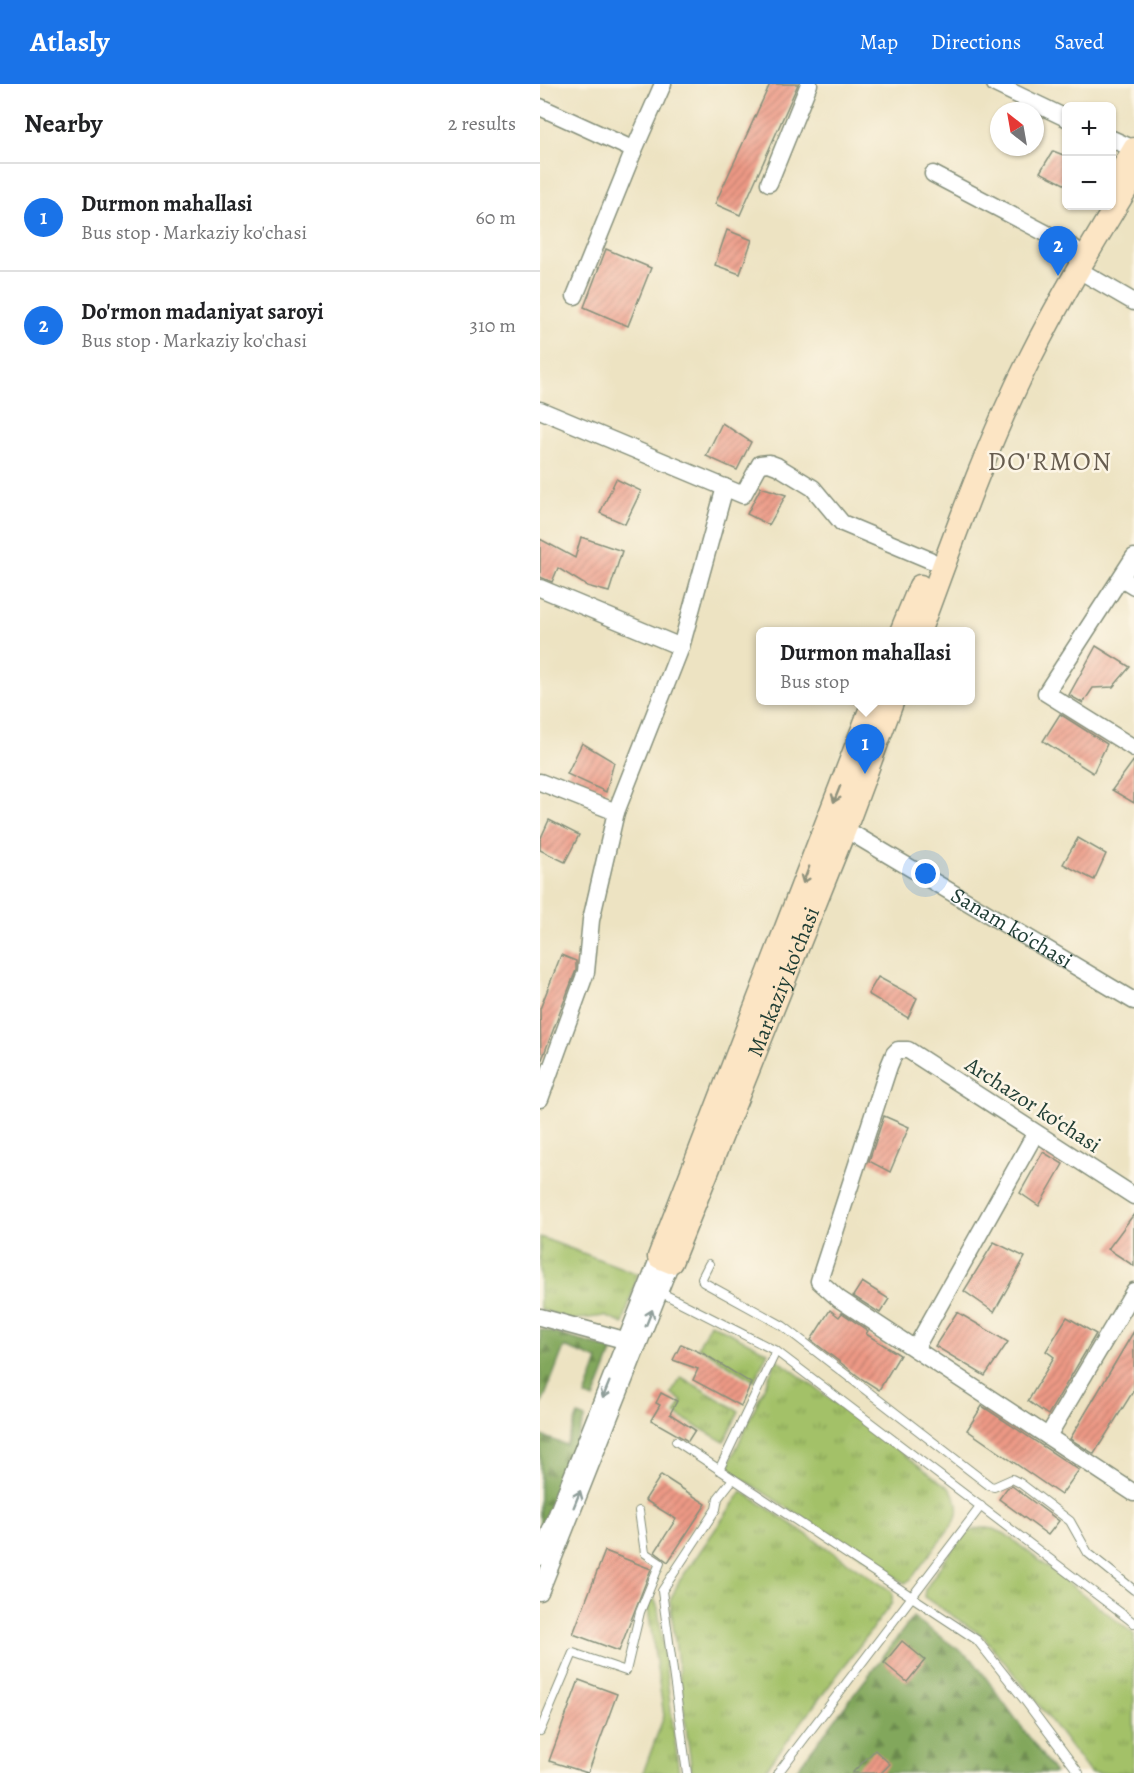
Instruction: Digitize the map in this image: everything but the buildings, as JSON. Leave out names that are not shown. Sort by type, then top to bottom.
[{"type":"street","points":[[575,296],[663,84]]},
{"type":"street","points":[[769,183],[809,84]]},
{"type":"street","points":[[996,84],[1062,116]]},
{"type":"street","points":[[540,107],[634,150]]},
{"type":"street","points":[[1116,141],[1134,149],[1116,179]]},
{"type":"street","points":[[933,174],[1076,259],[1134,302]]},
{"type":"street","points":[[1076,259],[1134,176]]},
{"type":"street","points":[[904,627],[937,562],[1098,210]]},
{"type":"street","points":[[540,410],[742,495],[760,464],[769,463],[813,488],[842,523],[937,562]]},
{"type":"street","points":[[540,1100],[586,972],[591,920],[616,812],[681,647],[725,487]]},
{"type":"street","points":[[1134,557],[1127,582],[1046,693],[1134,748]]},
{"type":"street","points":[[920,627],[937,562]]},
{"type":"street","points":[[540,588],[681,647]]},
{"type":"street","name":"Markaziy ko'chasi","points":[[836,825],[872,705]]},
{"type":"street","name":"Markaziy ko'chasi","points":[[665,1260],[836,825],[891,705]]},
{"type":"street","points":[[540,782],[616,812]]},
{"type":"street","name":"Sanam ko'chasi","points":[[836,825],[1134,1001]]},
{"type":"street","name":"Archazor ko‘chasi","points":[[915,1349],[839,1299],[819,1281],[889,1066],[898,1050],[908,1050],[1134,1196]]},
{"type":"street","points":[[1035,1134],[915,1349],[1134,1493]]},
{"type":"street","points":[[632,1342],[660,1292],[665,1260]]},
{"type":"street","points":[[540,1557],[665,1260]]},
{"type":"street","points":[[1048,1436],[1134,1291]]},
{"type":"street","points":[[540,1317],[632,1342]]},
{"type":"street","points":[[540,1592],[553,1525]]},
{"type":"lane","points":[[709,1264],[702,1278],[703,1282],[783,1326],[990,1486],[994,1487],[1012,1479],[1020,1483],[1070,1521],[1088,1553],[1134,1590]]},
{"type":"lane","points":[[660,1292],[776,1351],[1134,1623]]},
{"type":"lane","points":[[719,1470],[776,1351]]},
{"type":"lane","points":[[675,1441],[977,1640],[1079,1773]]},
{"type":"lane","points":[[687,1773],[662,1592],[716,1509],[718,1498],[732,1479]]},
{"type":"lane","points":[[778,1773],[981,1506]]},
{"type":"lane","points":[[540,1731],[573,1653],[626,1671],[640,1612],[660,1563],[645,1553],[639,1511]]},
{"type":"green space","points":[[540,1237],[638,1274],[623,1324],[605,1316],[571,1320],[540,1309]]},
{"type":"green space","points":[[710,1323],[768,1352],[754,1381],[698,1347]]},
{"type":"green space","points":[[540,1329],[613,1350],[594,1399],[585,1396],[598,1360],[564,1347],[540,1409]]},
{"type":"green space","points":[[777,1359],[949,1488],[954,1496],[958,1507],[955,1521],[911,1579],[905,1583],[727,1469]]},
{"type":"green space","points":[[681,1377],[739,1411],[724,1442],[675,1414],[682,1401],[671,1394]]},
{"type":"green space","points":[[578,1415],[585,1418],[540,1531],[540,1435],[566,1445]]},
{"type":"green space","points":[[742,1491],[888,1589],[892,1593],[892,1603],[763,1773],[692,1773],[670,1601],[678,1583]]},
{"type":"green space","points":[[986,1528],[1005,1534],[1134,1634],[1134,1773],[1090,1773],[1033,1697],[983,1636],[924,1597],[925,1590],[957,1544],[972,1531]]},
{"type":"green space","points":[[652,1594],[658,1608],[679,1773],[643,1773],[664,1716],[647,1602]]},
{"type":"green space","points":[[913,1617],[973,1660],[1055,1773],[794,1773]]},
{"type":"place","name":"Do'rmon madaniyat saroyi","points":[[1058,276]]},
{"type":"place","name":"Durmon mahallasi","points":[[865,774]]},
{"type":"district","name":"DO'RMON","points":[[1050,461]]}]
